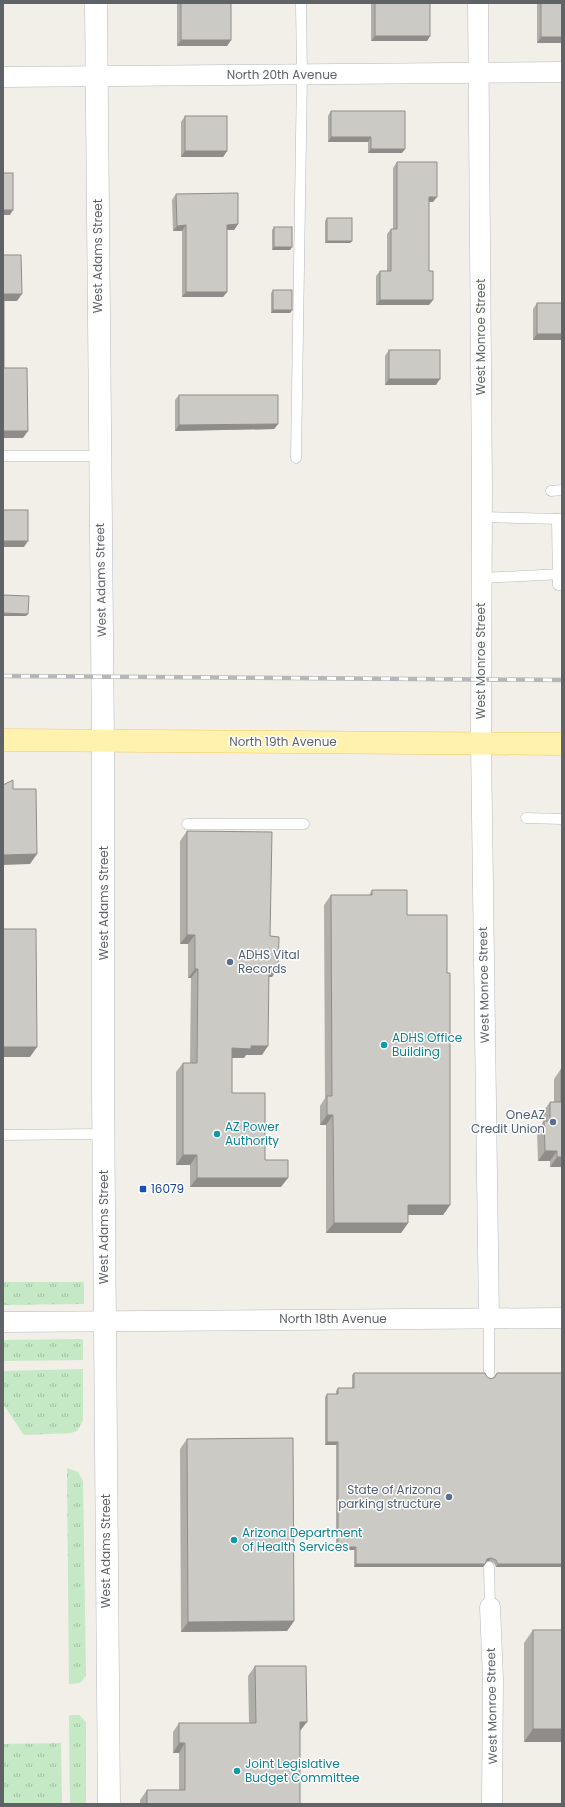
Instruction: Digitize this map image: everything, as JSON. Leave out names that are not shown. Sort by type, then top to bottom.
[{"type":"main road","name":"West Adams Street","points":[[96,3],[99,456],[103,740],[104,1321],[109,1804]]},
{"type":"main road","name":"North 19th Avenue","points":[[3,740],[562,744]]},
{"type":"street","name":"West Monroe Street","points":[[478,3],[482,517],[481,743],[489,1320]]},
{"type":"street","name":"North 20th Avenue","points":[[3,77],[562,72]]},
{"type":"street","name":"North 18th Avenue","points":[[3,1322],[489,1320],[562,1318]]},
{"type":"street","name":"West Monroe Street","points":[[490,1607],[493,1686],[492,1804]]},
{"type":"lane","points":[[296,458],[302,75],[301,3]]},
{"type":"lane","points":[[3,456],[99,456]]},
{"type":"lane","points":[[551,491],[562,490]]},
{"type":"lane","points":[[482,517],[560,519],[560,585]]},
{"type":"lane","points":[[481,578],[560,570]]},
{"type":"lane","points":[[526,818],[562,819]]},
{"type":"lane","points":[[187,824],[304,824]]},
{"type":"lane","points":[[3,1135],[103,1134]]},
{"type":"lane","points":[[489,1320],[489,1376]]},
{"type":"lane","points":[[489,1567],[490,1607]]},
{"type":"green space","points":[[3,1282],[84,1282],[84,1304],[3,1305]]},
{"type":"green space","points":[[83,1339],[83,1360],[3,1361],[3,1340]]},
{"type":"green space","points":[[83,1369],[83,1420],[77,1431],[71,1433],[24,1435],[3,1404],[3,1371]]},
{"type":"green space","points":[[67,1468],[78,1472],[83,1481],[86,1676],[80,1683],[69,1684]]},
{"type":"green space","points":[[69,1715],[79,1715],[86,1722],[86,1804],[70,1804]]},
{"type":"green space","points":[[61,1743],[62,1804],[3,1804],[3,1744]]},
{"type":"building","points":[[181,3],[231,3],[231,40],[181,40]]},
{"type":"building","points":[[375,3],[430,3],[430,36],[375,36]]},
{"type":"building","points":[[541,3],[562,3],[562,37],[541,37]]},
{"type":"building","points":[[331,111],[405,111],[405,149],[371,149],[371,137],[331,137]]},
{"type":"building","points":[[185,116],[227,116],[227,151],[185,151]]},
{"type":"building","points":[[397,162],[437,162],[437,197],[429,197],[429,271],[433,271],[433,300],[380,300],[380,271],[391,271],[391,229],[397,229]]},
{"type":"building","points":[[3,173],[13,173],[13,210],[3,210]]},
{"type":"building","points":[[238,193],[238,224],[227,225],[227,292],[186,292],[186,225],[177,226],[176,194]]},
{"type":"building","points":[[327,218],[352,218],[352,241],[327,241]]},
{"type":"building","points":[[274,227],[292,227],[292,247],[274,247]]},
{"type":"building","points":[[3,255],[21,255],[22,294],[4,294],[4,368],[27,368],[28,431],[3,431]]},
{"type":"building","points":[[273,290],[292,290],[292,310],[273,310]]},
{"type":"building","points":[[537,303],[562,303],[562,334],[537,334]]},
{"type":"building","points":[[389,350],[440,350],[440,379],[389,379]]},
{"type":"building","points":[[179,395],[278,395],[278,424],[179,425]]},
{"type":"building","points":[[3,510],[28,510],[28,541],[3,541]]},
{"type":"building","points":[[3,595],[29,596],[28,614],[3,613]]},
{"type":"building","points":[[13,780],[13,789],[36,789],[37,854],[3,855],[3,785]]},
{"type":"building","points":[[187,831],[272,832],[270,936],[279,937],[278,968],[269,968],[268,1046],[251,1046],[251,1049],[232,1048],[232,1093],[265,1093],[265,1160],[288,1160],[288,1178],[197,1178],[197,1155],[183,1155],[183,1063],[197,1063],[198,969],[195,969],[195,935],[187,935]]},
{"type":"building","name":"ADHS Office Building","points":[[372,890],[407,890],[407,915],[447,915],[447,973],[450,973],[450,1205],[408,1205],[408,1223],[334,1223],[333,1115],[327,1115],[327,1096],[332,1096],[331,895],[372,895]]},
{"type":"building","points":[[3,929],[36,929],[37,1047],[3,1047]]},
{"type":"building","points":[[561,1069],[562,1157],[557,1157],[557,1151],[545,1151],[544,1121],[550,1121],[550,1102],[561,1102]]},
{"type":"building","name":"State of Arizona parking structure","points":[[354,1373],[485,1373],[487,1377],[491,1379],[495,1377],[497,1373],[562,1373],[562,1564],[498,1564],[496,1560],[491,1558],[487,1559],[485,1564],[356,1564],[356,1547],[338,1547],[338,1442],[327,1442],[327,1394],[338,1394],[338,1388],[354,1388]]},
{"type":"building","name":"Arizona Department of Health Services","points":[[293,1438],[294,1621],[188,1622],[187,1439]]},
{"type":"building","points":[[533,1630],[562,1630],[562,1729],[533,1729]]},
{"type":"building","points":[[255,1666],[306,1666],[307,1722],[300,1722],[300,1804],[147,1804],[147,1790],[185,1790],[185,1743],[179,1743],[179,1723],[256,1723]]},
{"type":"railway","points":[[3,676],[562,680]]},
{"type":"place","name":"ADHS Vital Records","points":[[230,962]]},
{"type":"place","name":"ADHS Office Building","points":[[384,1045]]},
{"type":"place","name":"OneAZ Credit Union","points":[[553,1122]]},
{"type":"place","name":"AZ Power Authority","points":[[217,1134]]},
{"type":"place","name":"16079","points":[[143,1189]]},
{"type":"place","name":"State of Arizona parking structure","points":[[449,1497]]},
{"type":"place","name":"Arizona Department of Health Services","points":[[234,1540]]},
{"type":"place","name":"Joint Legislative Budget Committee","points":[[237,1771]]}]
